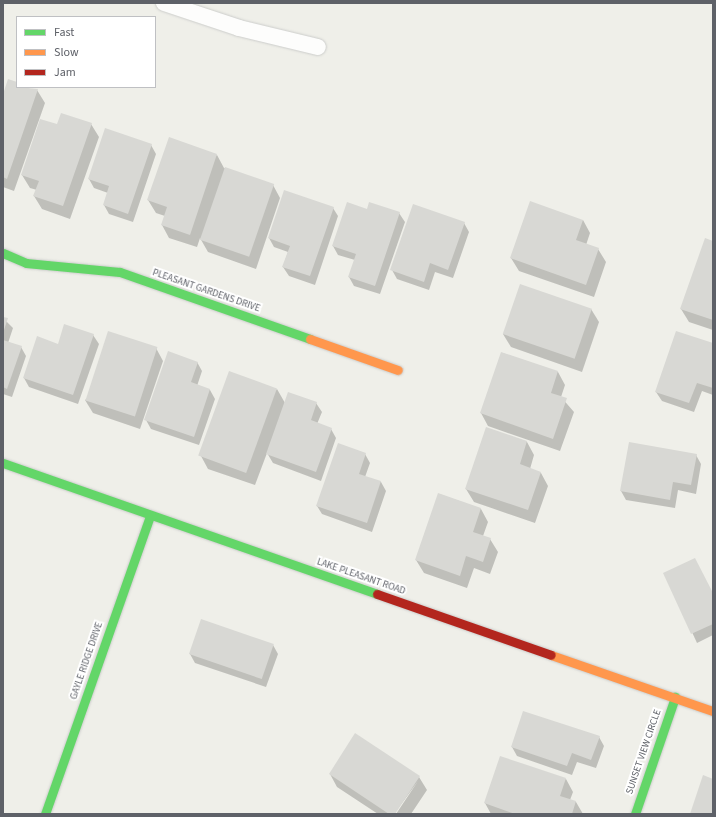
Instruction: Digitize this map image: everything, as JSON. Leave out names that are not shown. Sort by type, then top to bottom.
[{"type":"street","name":"PLEASANT GARDENS DRIVE","points":[[3,254],[26,263],[120,272],[398,370]]},
{"type":"street","name":"LAKE PLEASANT ROAD","points":[[3,463],[150,516],[713,711]]},
{"type":"street","name":"GAYLE RIDGE DRIVE","points":[[45,814],[150,516]]},
{"type":"street","name":"SUNSET VIEW CIRCLE","points":[[634,814],[675,697]]},
{"type":"lane","points":[[164,3],[239,28],[318,47]]},
{"type":"building","points":[[8,79],[16,82],[16,88],[38,89],[7,179],[3,177],[3,94]]},
{"type":"building","points":[[61,113],[92,123],[63,206],[33,196],[39,181],[21,175],[40,119],[57,124]]},
{"type":"building","points":[[105,128],[152,144],[128,214],[103,205],[109,186],[88,179]]},
{"type":"building","points":[[169,137],[217,154],[190,235],[161,225],[167,207],[147,200]]},
{"type":"building","points":[[225,167],[274,184],[249,257],[200,240]]},
{"type":"building","points":[[284,190],[334,207],[310,276],[282,267],[290,246],[268,238]]},
{"type":"building","points":[[530,201],[583,220],[576,240],[599,248],[586,285],[510,258]]},
{"type":"building","points":[[347,202],[367,209],[369,202],[400,212],[375,286],[348,277],[356,254],[332,246]]},
{"type":"building","points":[[413,204],[465,222],[448,270],[430,263],[424,282],[390,270]]},
{"type":"building","points":[[705,238],[713,241],[713,320],[680,309]]},
{"type":"building","points":[[520,284],[592,309],[575,359],[503,334]]},
{"type":"building","points":[[3,317],[8,318],[3,333]]},
{"type":"building","points":[[64,324],[94,334],[73,395],[23,378],[37,336],[58,344]]},
{"type":"building","points":[[108,331],[157,347],[135,416],[85,400]]},
{"type":"building","points":[[676,331],[713,343],[713,388],[697,383],[689,403],[655,392]]},
{"type":"building","points":[[3,340],[22,346],[7,389],[3,387]]},
{"type":"building","points":[[168,351],[198,362],[191,382],[210,389],[194,437],[144,420]]},
{"type":"building","points":[[501,352],[558,371],[551,393],[567,398],[553,439],[480,413]]},
{"type":"building","points":[[229,371],[277,388],[246,473],[198,456]]},
{"type":"building","points":[[288,392],[317,402],[311,420],[332,428],[316,472],[266,454]]},
{"type":"building","points":[[486,427],[527,441],[520,464],[541,472],[528,510],[465,489]]},
{"type":"building","points":[[629,442],[697,454],[691,485],[673,482],[670,500],[620,491]]},
{"type":"building","points":[[338,443],[366,453],[359,474],[381,481],[367,523],[316,506]]},
{"type":"building","points":[[438,493],[481,508],[473,532],[491,538],[483,562],[466,556],[460,576],[415,560]]},
{"type":"building","points":[[695,558],[713,593],[713,624],[691,634],[663,573]]},
{"type":"building","points":[[201,619],[274,644],[262,679],[189,654]]},
{"type":"building","points":[[523,711],[600,736],[591,760],[572,753],[567,766],[511,747]]},
{"type":"building","points":[[355,733],[420,776],[395,814],[389,814],[329,774]]},
{"type":"building","points":[[500,756],[566,778],[560,796],[576,801],[572,814],[515,814],[484,803]]},
{"type":"building","points":[[703,775],[713,779],[713,814],[690,814]]},
{"type":"traffic: fast","points":[[3,253],[26,263],[120,272],[310,339]]},
{"type":"traffic: fast","points":[[3,463],[377,594]]},
{"type":"traffic: fast","points":[[45,814],[150,516]]},
{"type":"traffic: fast","points":[[635,814],[675,697]]},
{"type":"traffic: slow","points":[[310,339],[398,370]]},
{"type":"traffic: slow","points":[[551,655],[713,711]]},
{"type":"traffic: jam","points":[[377,594],[551,655]]}]
